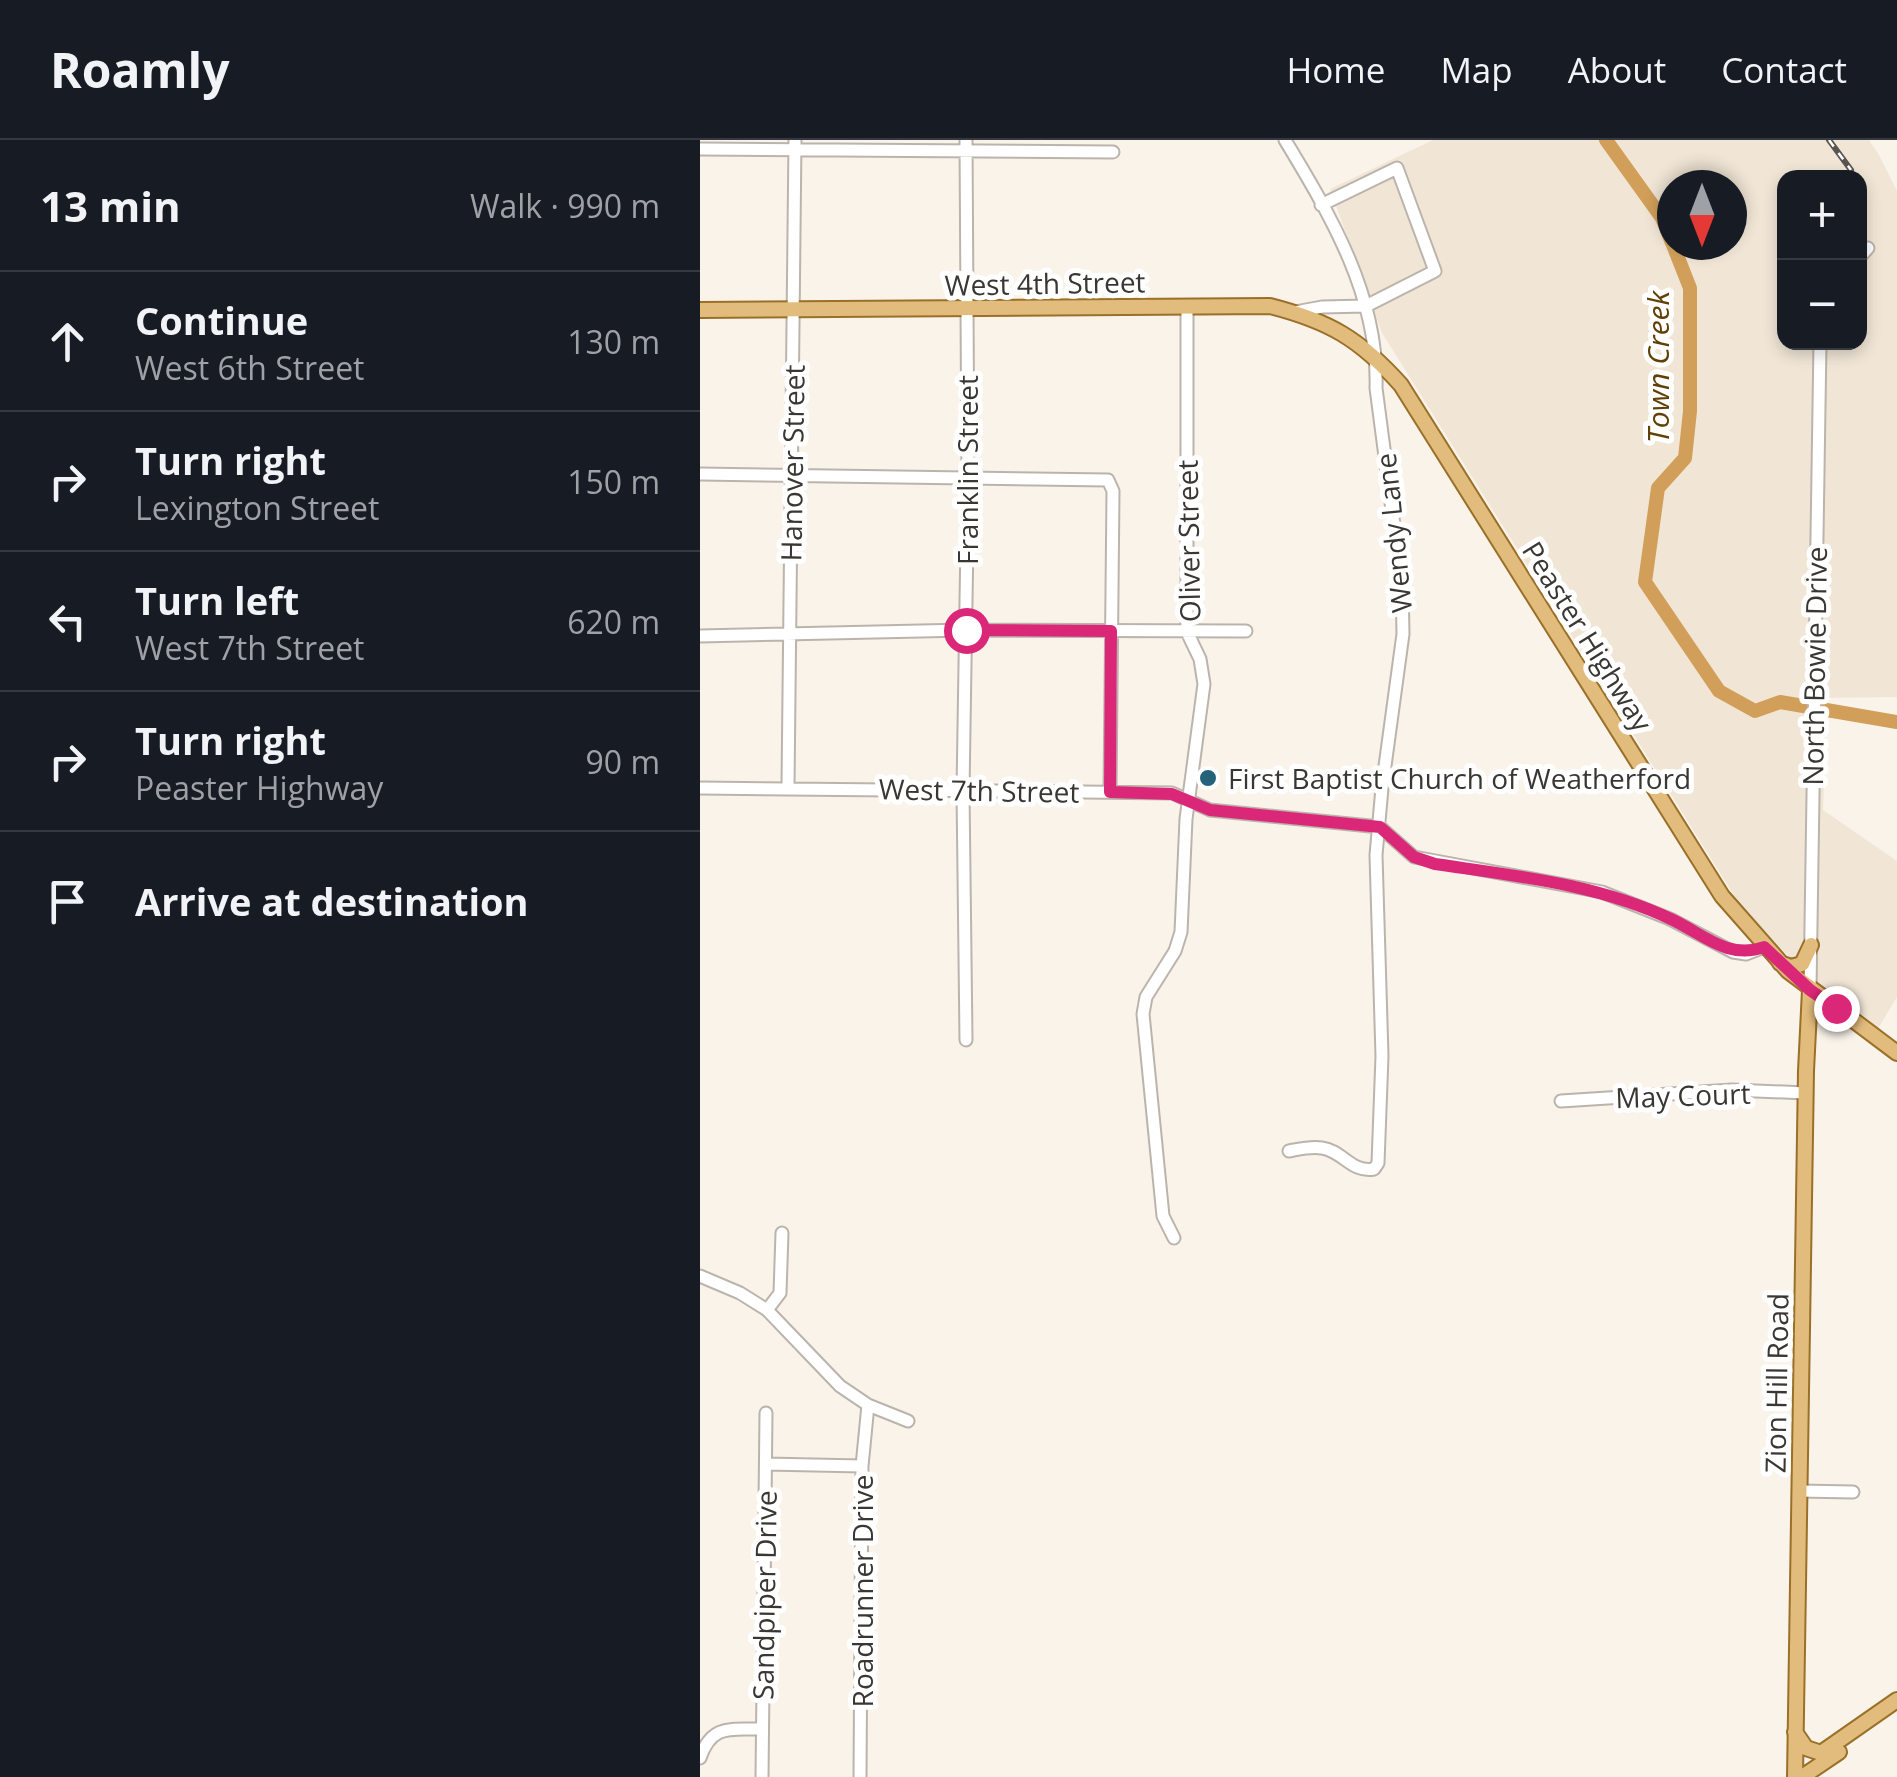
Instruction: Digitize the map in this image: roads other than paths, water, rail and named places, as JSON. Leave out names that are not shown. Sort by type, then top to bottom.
[{"type":"main road","name":"West 4th Street","points":[[700,310],[1270,306],[1328,324],[1377,358]]},
{"type":"main road","name":"Peaster Highway","points":[[1377,358],[1412,402],[1722,896],[1764,947],[1810,990],[1897,1053]]},
{"type":"main road","points":[[1780,962],[1802,964],[1810,945]]},
{"type":"main road","name":"Zion Hill Road","points":[[1795,1777],[1810,990]]},
{"type":"main road","points":[[1808,1021],[1820,1008],[1836,1008]]},
{"type":"main road","points":[[1795,1732],[1806,1748],[1821,1752],[1897,1700]]},
{"type":"main road","points":[[1802,1777],[1897,1712]]},
{"type":"street","name":"Wendy Lane","points":[[1286,140],[1349,257],[1366,306],[1377,358],[1376,388],[1402,586],[1403,634],[1376,856],[1382,1056],[1378,1163],[1374,1169],[1357,1169],[1333,1151],[1289,1151]]},
{"type":"street","name":"Hanover Street","points":[[788,787],[795,145]]},
{"type":"street","points":[[700,149],[966,145],[1113,152]]},
{"type":"street","name":"Franklin Street","points":[[966,145],[966,1040]]},
{"type":"street","points":[[1295,312],[1366,306],[1435,271],[1396,168],[1321,205]]},
{"type":"street","name":"Oliver Street","points":[[1174,1238],[1163,1216],[1143,1014],[1146,997],[1181,932],[1190,801],[1204,684],[1200,659],[1187,632],[1187,306]]},
{"type":"street","name":"North Bowie Drive","points":[[1810,990],[1820,350]]},
{"type":"street","points":[[700,474],[1108,480],[1112,491],[1110,792]]},
{"type":"street","points":[[700,636],[966,630],[1246,632]]},
{"type":"street","name":"West 7th Street","points":[[700,788],[1172,794],[1210,810],[1380,827]]},
{"type":"street","points":[[1380,827],[1414,857],[1435,864],[1602,892],[1670,919],[1734,952],[1746,954],[1764,947]]},
{"type":"street","name":"May Court","points":[[1561,1101],[1732,1090],[1806,1092]]},
{"type":"street","points":[[767,1310],[780,1293],[782,1232]]},
{"type":"street","points":[[700,1276],[767,1310],[819,1368],[868,1404],[908,1421]]},
{"type":"street","name":"Roadrunner Drive","points":[[860,1777],[862,1466],[868,1404]]},
{"type":"street","name":"Sandpiper Drive","points":[[762,1777],[766,1412]]},
{"type":"street","points":[[766,1464],[862,1466]]},
{"type":"street","points":[[1799,1491],[1854,1492]]},
{"type":"street","points":[[700,1758],[712,1735],[723,1730],[762,1729]]},
{"type":"waterway","name":"Town Creek","points":[[1606,140],[1657,211]]},
{"type":"waterway","name":"Town Creek","points":[[1679,260],[1690,288],[1690,411],[1685,458],[1658,488],[1645,582],[1719,691],[1755,711],[1780,702],[1897,722]]},
{"type":"railway","points":[[1829,140],[1851,170]]},
{"type":"place","name":"First Baptist Church of Weatherford","points":[[1208,778]]}]
